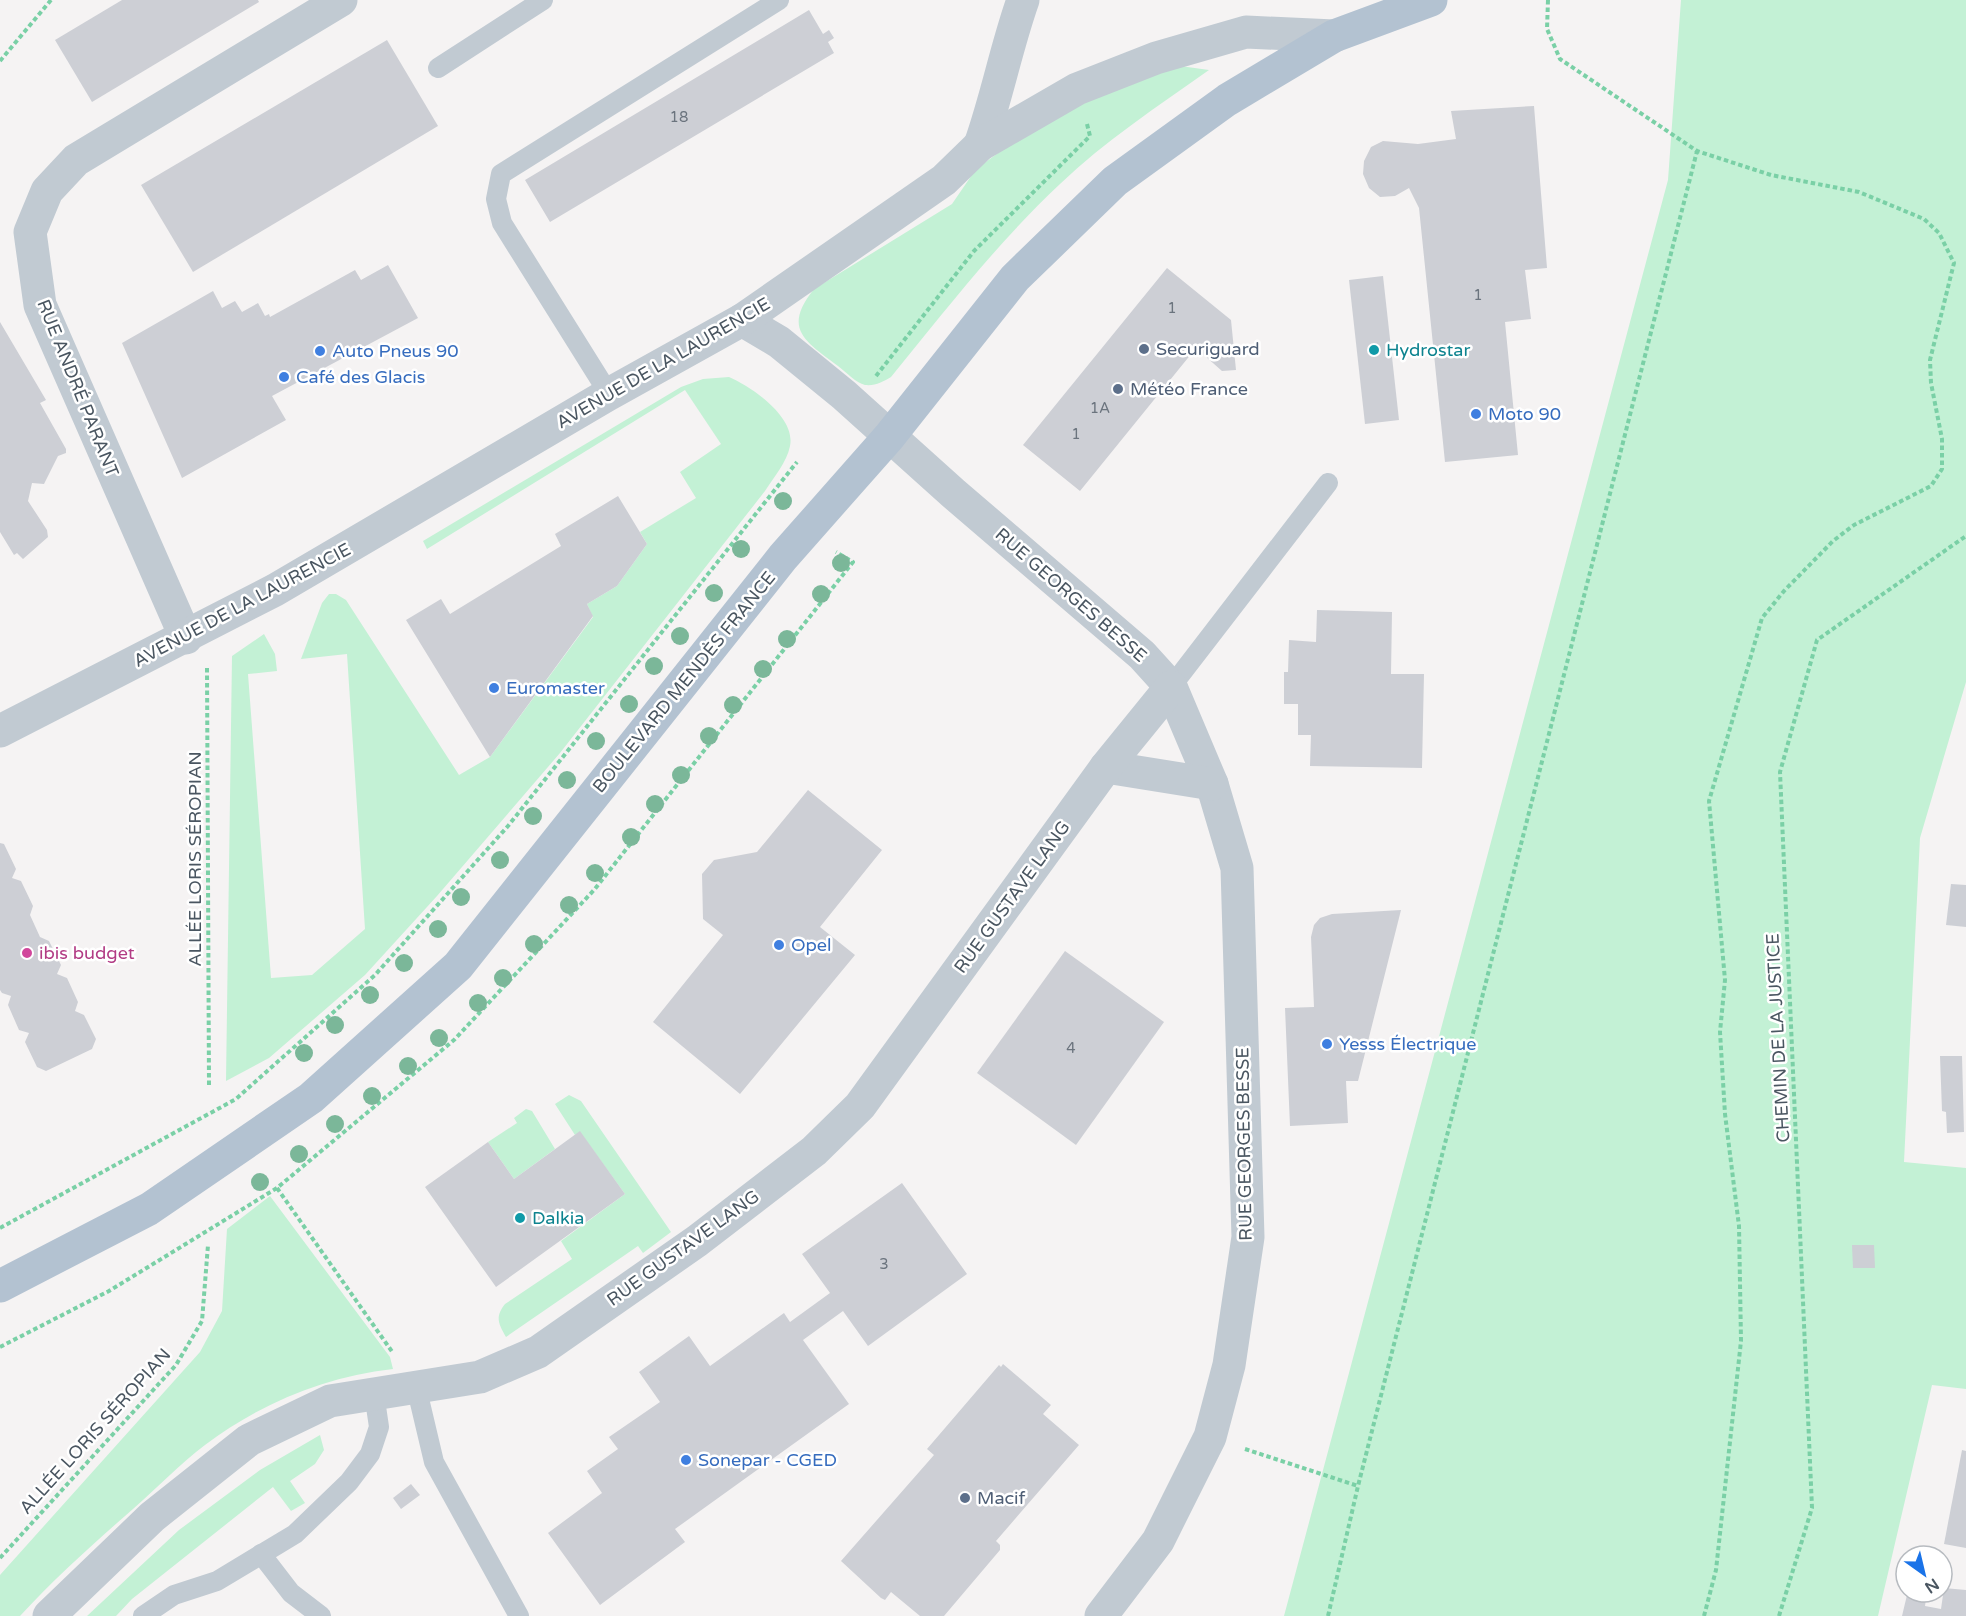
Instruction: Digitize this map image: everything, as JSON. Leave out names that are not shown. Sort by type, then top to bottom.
[{"type":"main road","name":"AVENUE DE LA LAURENCIE","points":[[1334,36],[1431,0]]},
{"type":"main road","name":"BOULEVARD MENDÈS FRANCE","points":[[0,1286],[149,1209],[310,1098],[458,966],[783,557],[890,437],[1015,278],[1115,181],[1227,100],[1334,36]]},
{"type":"street","name":"RUE ANDRÉ PARANT","points":[[186,638],[40,305],[30,232],[46,191],[76,160],[341,0]]},
{"type":"street","points":[[980,145],[992,111],[1005,52],[1023,0]]},
{"type":"street","name":"AVENUE DE LA LAURENCIE","points":[[0,731],[186,638],[275,590],[609,394],[742,320],[944,180],[980,145],[1077,89],[1156,58],[1246,32],[1334,36]]},
{"type":"street","name":"RUE GEORGES BESSE","points":[[742,320],[779,342],[1142,655],[1171,687],[1212,784],[1237,868],[1248,1237],[1229,1365],[1210,1437],[1158,1541],[1101,1616]]},
{"type":"street","name":"RUE GUSTAVE LANG","points":[[50,1616],[152,1517],[249,1440],[330,1401],[480,1377],[538,1352],[697,1241],[814,1151],[860,1106],[1106,767],[1171,687]]},
{"type":"street","points":[[1106,767],[1212,784]]},
{"type":"lane","points":[[438,68],[543,0]]},
{"type":"lane","points":[[609,394],[502,223],[496,199],[501,174],[779,0]]},
{"type":"lane","points":[[1171,687],[1328,483]]},
{"type":"lane","points":[[416,1386],[434,1462],[519,1616]]},
{"type":"lane","points":[[143,1616],[174,1595],[217,1581],[295,1534],[349,1482],[370,1454],[379,1427],[374,1393]]},
{"type":"lane","points":[[261,1554],[291,1593],[321,1616]]},
{"type":"path","points":[[0,61],[51,0]]},
{"type":"path","points":[[1548,0],[1547,29],[1560,58],[1697,152],[1771,175],[1859,192],[1924,219],[1939,232],[1954,263],[1930,360],[1931,383],[1942,439],[1942,469],[1931,486],[1854,525],[1833,541],[1784,591],[1762,618],[1709,801],[1725,980],[1720,1032],[1725,1114],[1739,1226],[1741,1341],[1716,1570],[1704,1616]]},
{"type":"path","points":[[873,380],[974,250],[1090,136],[1077,89]]},
{"type":"path","points":[[1328,1616],[1358,1486],[1697,152]]},
{"type":"path","points":[[922,298],[930,307]]},
{"type":"path","points":[[0,1228],[236,1099],[375,975],[508,826],[797,462]]},
{"type":"path","name":"CHEMIN DE LA JUSTICE","points":[[1779,1616],[1812,1508],[1780,772],[1817,640],[1966,536]]},
{"type":"path","name":"ALLÉE LORIS SÉROPIAN","points":[[186,638],[209,670],[209,1087]]},
{"type":"path","points":[[277,1188],[416,1386]]},
{"type":"path","name":"ALLÉE LORIS SÉROPIAN","points":[[0,1558],[176,1365],[202,1321],[208,1245]]},
{"type":"path","points":[[1210,1437],[1358,1486]]},
{"type":"green space","points":[[1681,0],[1966,0],[1966,682],[1920,838],[1904,1162],[1966,1168],[1966,1389],[1932,1385],[1878,1616],[1284,1616],[1668,180]]},
{"type":"green space","points":[[1173,65],[1209,70],[1113,139],[1060,184],[993,254],[891,377],[876,384],[862,384],[807,341],[799,324],[800,314],[804,303],[814,289],[952,204],[976,169],[1005,148],[1084,103]]},
{"type":"green space","points":[[729,377],[749,388],[770,404],[786,424],[790,435],[790,446],[786,458],[765,491],[560,753],[437,896],[365,975],[269,1058],[226,1081],[232,656],[264,634],[275,654],[277,671],[248,674],[271,978],[312,975],[365,929],[347,654],[301,659],[322,603],[329,594],[336,594],[346,600],[459,775],[490,757],[593,617],[587,604],[617,586],[647,544],[640,532],[696,498],[680,472],[721,444],[685,390],[427,549],[423,541],[681,387],[703,379]]},
{"type":"green space","points":[[569,1095],[581,1101],[671,1232],[643,1253],[638,1246],[506,1337],[499,1320],[505,1304],[572,1259],[561,1241],[625,1194],[580,1132],[575,1135],[555,1104]]},
{"type":"green space","points":[[526,1109],[532,1111],[555,1149],[514,1179],[488,1142],[517,1123],[514,1118]]},
{"type":"green space","points":[[270,1196],[390,1357],[393,1369],[342,1378],[318,1385],[271,1405],[226,1430],[178,1468],[75,1561],[20,1616],[0,1616],[0,1575],[200,1352],[222,1311],[227,1229]]},
{"type":"green space","points":[[320,1435],[324,1450],[315,1464],[290,1481],[305,1503],[291,1511],[273,1487],[132,1599],[116,1616],[87,1616],[179,1530],[260,1470]]},
{"type":"building","points":[[122,0],[258,0],[259,2],[92,102],[55,40]]},
{"type":"building","points":[[809,10],[823,34],[829,30],[834,38],[828,42],[834,53],[550,222],[525,180]]},
{"type":"building","points":[[387,40],[438,126],[193,272],[141,185]]},
{"type":"building","points":[[1534,106],[1547,268],[1525,270],[1531,319],[1505,322],[1518,455],[1445,462],[1419,208],[1409,188],[1395,196],[1380,197],[1369,188],[1363,174],[1364,161],[1371,147],[1383,141],[1418,144],[1456,139],[1451,111]]},
{"type":"building","points":[[388,265],[418,318],[272,396],[286,420],[182,478],[122,343],[213,291],[222,308],[235,301],[242,312],[258,303],[265,316],[269,314],[270,317],[355,270],[361,280]]},
{"type":"building","points":[[1167,268],[1231,320],[1236,370],[1222,371],[1196,348],[1080,491],[1023,445]]},
{"type":"building","points":[[1383,276],[1399,420],[1365,424],[1349,280]]},
{"type":"building","points":[[0,322],[46,400],[40,403],[66,449],[66,453],[58,456],[44,484],[32,483],[28,501],[47,530],[48,537],[23,559],[17,553],[14,555],[0,532]]},
{"type":"building","name":"Euromaster","points":[[618,496],[647,544],[617,586],[587,604],[593,616],[490,757],[406,620],[441,599],[450,614],[561,546],[555,534]]},
{"type":"building","points":[[1317,610],[1392,612],[1391,674],[1424,674],[1422,768],[1310,766],[1311,735],[1298,735],[1298,704],[1284,704],[1284,672],[1288,672],[1289,640],[1316,642]]},
{"type":"building","name":"Opel","points":[[808,790],[882,850],[820,927],[855,955],[740,1094],[653,1022],[723,935],[703,919],[702,874],[714,860],[757,852]]},
{"type":"building","name":"ibis budget","points":[[0,843],[4,844],[16,869],[12,878],[21,881],[33,906],[30,915],[40,937],[49,941],[61,965],[57,974],[67,978],[78,1002],[75,1011],[84,1015],[96,1039],[92,1049],[46,1071],[37,1067],[25,1042],[29,1033],[19,1030],[8,1005],[11,996],[0,990]]},
{"type":"building","points":[[1951,884],[1966,885],[1966,927],[1946,925]]},
{"type":"building","name":"Yesss Électrique","points":[[1401,910],[1358,1081],[1346,1081],[1348,1123],[1290,1126],[1285,1008],[1314,1007],[1311,937],[1314,925],[1320,918],[1332,914]]},
{"type":"building","points":[[1065,951],[1164,1022],[1076,1145],[977,1073]]},
{"type":"building","points":[[1940,1056],[1962,1056],[1964,1132],[1947,1133],[1946,1112],[1942,1111]]},
{"type":"building","name":"Dalkia","points":[[580,1131],[625,1194],[496,1287],[425,1187],[488,1142],[514,1179]]},
{"type":"building","name":"Sonepar - CGED","points":[[902,1183],[967,1274],[868,1346],[843,1311],[803,1340],[849,1404],[675,1529],[685,1542],[600,1605],[548,1533],[602,1493],[587,1471],[618,1449],[609,1437],[660,1402],[639,1372],[689,1336],[710,1366],[784,1313],[790,1322],[830,1293],[802,1254]]},
{"type":"building","points":[[1852,1245],[1874,1245],[1875,1268],[1853,1268]]},
{"type":"building","name":"Macif","points":[[1003,1364],[1051,1405],[1043,1414],[1079,1445],[996,1541],[1000,1545],[1000,1550],[944,1616],[920,1616],[891,1592],[885,1600],[881,1598],[841,1561],[934,1455],[927,1449],[999,1365],[1001,1367]]},
{"type":"building","points":[[1962,1450],[1966,1451],[1966,1548],[1944,1544]]},
{"type":"building","points":[[411,1484],[420,1495],[401,1509],[393,1498]]},
{"type":"building","points":[[1954,1589],[1966,1590],[1966,1616],[1902,1616],[1905,1604],[1925,1604],[1925,1606],[1941,1609],[1942,1604],[1954,1604]]},
{"type":"place","name":"Securiguard","points":[[1144,349]]},
{"type":"place","name":"Hydrostar","points":[[1374,350]]},
{"type":"place","name":"Auto Pneus 90","points":[[320,351]]},
{"type":"place","name":"Café des Glacis","points":[[284,377]]},
{"type":"place","name":"Météo France","points":[[1118,389]]},
{"type":"place","name":"Moto 90","points":[[1476,414]]},
{"type":"place","name":"Euromaster","points":[[494,688]]},
{"type":"place","name":"Opel","points":[[779,945]]},
{"type":"place","name":"ibis budget","points":[[27,953]]},
{"type":"place","name":"Yesss Électrique","points":[[1327,1044]]},
{"type":"place","name":"Dalkia","points":[[520,1218]]},
{"type":"place","name":"Sonepar - CGED","points":[[686,1460]]},
{"type":"place","name":"Macif","points":[[965,1498]]}]
